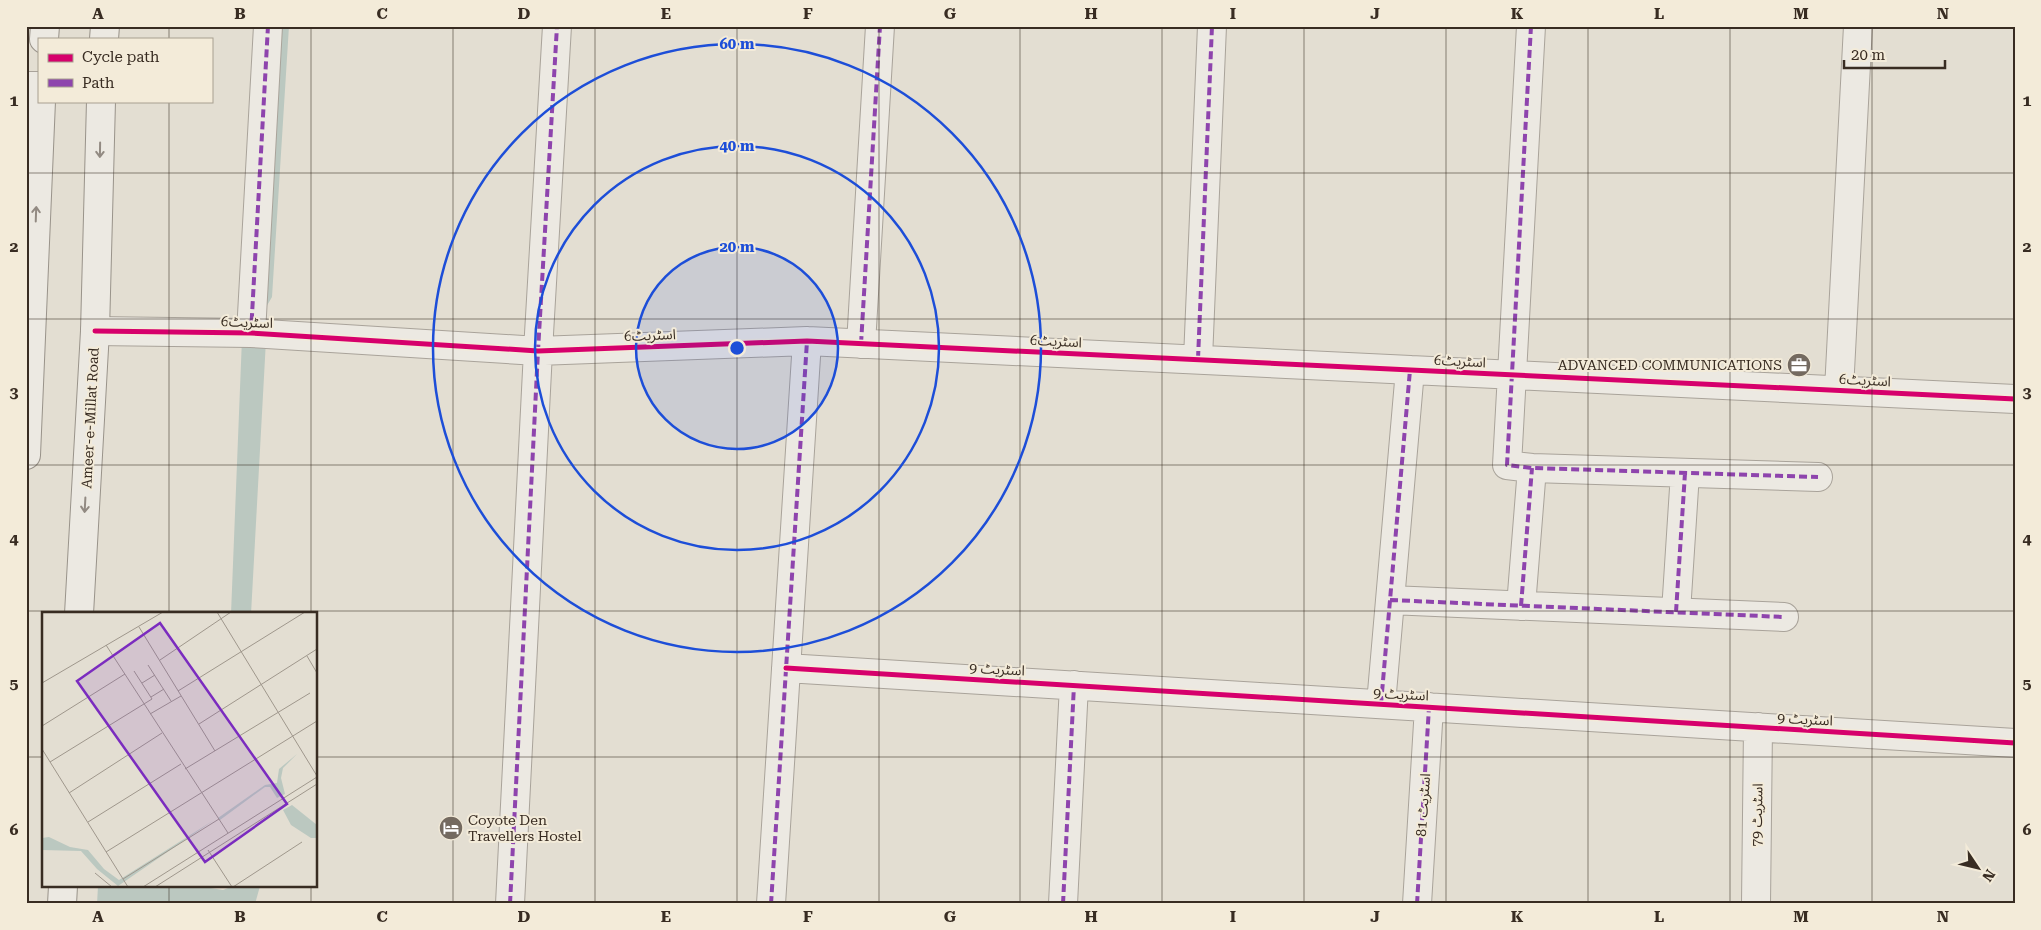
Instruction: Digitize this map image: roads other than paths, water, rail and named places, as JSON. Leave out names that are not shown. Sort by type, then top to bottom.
[{"type":"street","points":[[251,332],[268,26]]},
{"type":"street","points":[[510,904],[538,351],[557,26]]},
{"type":"street","points":[[861,344],[880,26]]},
{"type":"street","points":[[1198,360],[1212,26]]},
{"type":"street","points":[[1531,26],[1507,465],[1532,468],[1818,477]]},
{"type":"street","points":[[1839,390],[1858,26]]},
{"type":"street","points":[[26,455],[40,102]]},
{"type":"street","name":"Ameer-e-Millat Road","points":[[79,612],[96,331],[101,102]]},
{"type":"street","name":"اسٹریٹ6","points":[[96,331],[251,332],[538,351],[807,340],[2015,399]]},
{"type":"street","points":[[771,904],[807,340]]},
{"type":"street","points":[[1381,704],[1410,370]]},
{"type":"street","points":[[1521,606],[1532,468]]},
{"type":"street","points":[[1676,612],[1685,473]]},
{"type":"street","points":[[1390,600],[1784,617]]},
{"type":"street","name":"اسٹریٹ 9","points":[[786,668],[2015,743]]},
{"type":"street","points":[[1063,904],[1074,685]]},
{"type":"street","name":"اسٹریٹ 81","points":[[1417,904],[1430,707]]},
{"type":"street","name":"اسٹریٹ 79","points":[[1756,904],[1758,727]]},
{"type":"street","points":[[62,904],[63,888]]},
{"type":"place","name":"ADVANCED COMMUNICATIONS","points":[[1799,365]]},
{"type":"place","name":"Coyote Den Travellers Hostel","points":[[451,828]]}]
